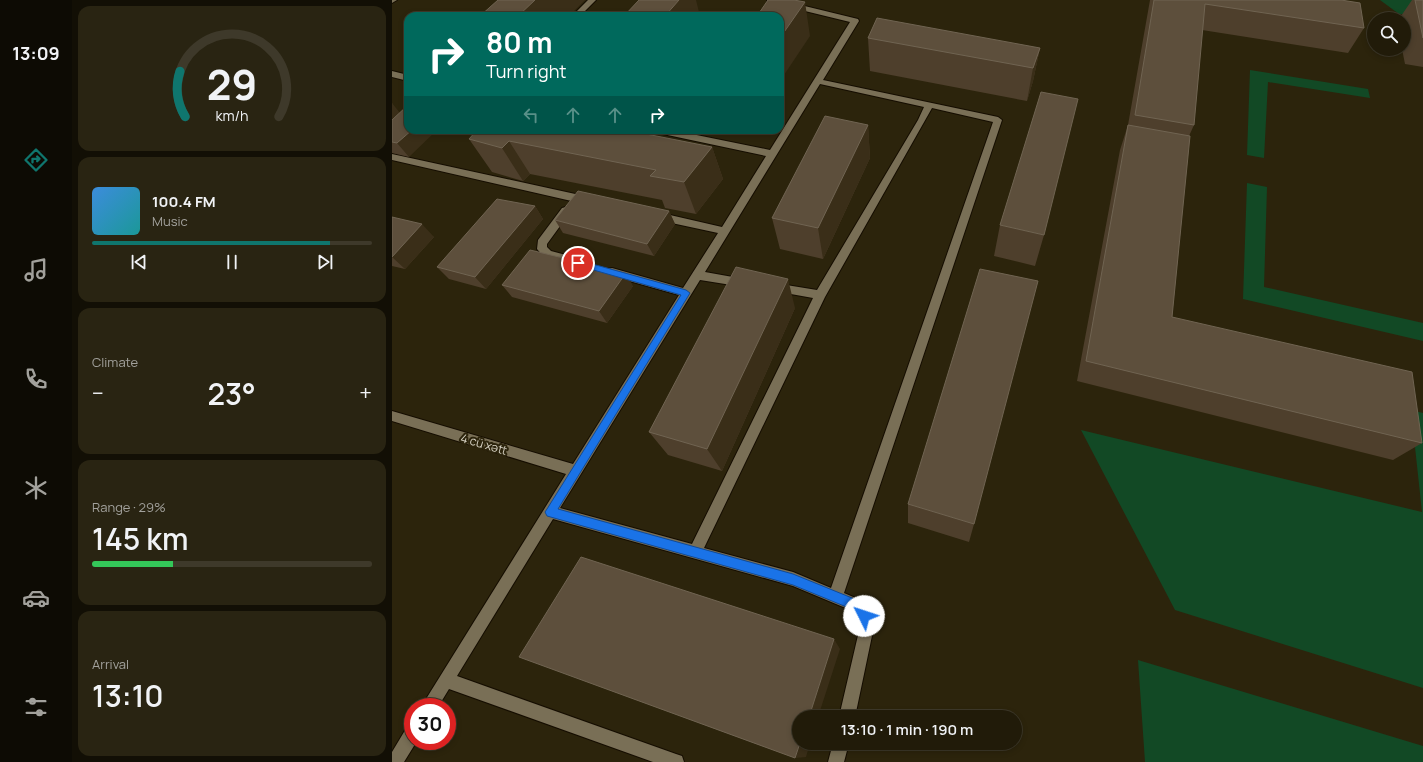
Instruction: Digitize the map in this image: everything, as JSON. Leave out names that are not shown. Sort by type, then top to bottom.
[{"type":"street","points":[[580,12],[592,0]]},
{"type":"street","points":[[435,698],[855,21],[771,0]]},
{"type":"street","points":[[392,74],[404,77]]},
{"type":"street","points":[[817,82],[998,120],[835,597]]},
{"type":"street","points":[[695,552],[820,295],[922,120],[928,105]]},
{"type":"street","points":[[684,134],[772,154]]},
{"type":"street","points":[[392,157],[600,203]]},
{"type":"street","points":[[576,198],[542,243],[542,249],[548,254],[586,265]]},
{"type":"street","points":[[647,213],[725,231]]},
{"type":"street","points":[[602,269],[686,293]]},
{"type":"street","points":[[697,275],[751,284]]},
{"type":"street","points":[[767,286],[820,295]]},
{"type":"street","name":"4 cü xətt","points":[[392,416],[576,471]]},
{"type":"street","points":[[550,512],[793,579],[853,604],[864,616],[866,631],[849,710]]},
{"type":"street","points":[[446,680],[676,762]]},
{"type":"street","points":[[395,758],[404,746]]},
{"type":"street","points":[[836,762],[839,750]]},
{"type":"green space","points":[[1380,0],[1423,0],[1423,15],[1411,14],[1411,12],[1396,12]]},
{"type":"green space","points":[[1250,70],[1368,89],[1370,98],[1268,82],[1264,158],[1247,155]]},
{"type":"green space","points":[[1247,183],[1267,187],[1264,287],[1423,323],[1423,341],[1243,299]]},
{"type":"green space","points":[[1411,410],[1423,413],[1423,688],[1175,610],[1081,430],[1422,512]]},
{"type":"green space","points":[[1138,660],[1423,746],[1423,762],[1145,762]]},
{"type":"building","points":[[498,0],[535,0],[522,12],[484,12]]},
{"type":"building","points":[[639,0],[679,0],[668,12],[628,12]]},
{"type":"building","points":[[768,0],[794,0],[805,2],[784,32],[784,12],[760,12]]},
{"type":"building","points":[[1154,0],[1341,0],[1360,3],[1364,28],[1205,4],[1194,125],[1135,115]]},
{"type":"building","points":[[1415,0],[1423,0],[1423,38]]},
{"type":"building","points":[[877,18],[1040,48],[1033,68],[868,38]]},
{"type":"building","points":[[1041,92],[1078,99],[1044,235],[1000,225]]},
{"type":"building","points":[[404,109],[404,134],[407,134],[397,143],[392,142],[392,120]]},
{"type":"building","points":[[825,116],[868,125],[818,228],[772,218]]},
{"type":"building","points":[[1128,125],[1190,136],[1172,317],[1412,372],[1422,443],[1086,361]]},
{"type":"building","points":[[473,134],[646,134],[712,147],[684,182],[650,176],[656,170],[509,141],[502,148],[469,139]]},
{"type":"building","points":[[578,191],[669,211],[647,244],[555,220]]},
{"type":"building","points":[[497,199],[535,206],[475,277],[437,267]]},
{"type":"building","points":[[392,217],[422,224],[392,257]]},
{"type":"building","points":[[530,250],[626,273],[599,311],[502,285]]},
{"type":"building","points":[[736,267],[788,279],[707,449],[649,432]]},
{"type":"building","points":[[980,269],[1038,281],[974,524],[908,504]]},
{"type":"building","points":[[581,557],[834,639],[811,710],[792,710],[792,750],[798,750],[795,758],[519,657]]},
{"type":"route","points":[[578,263],[686,293],[550,512],[793,579],[853,604],[864,616]]}]
